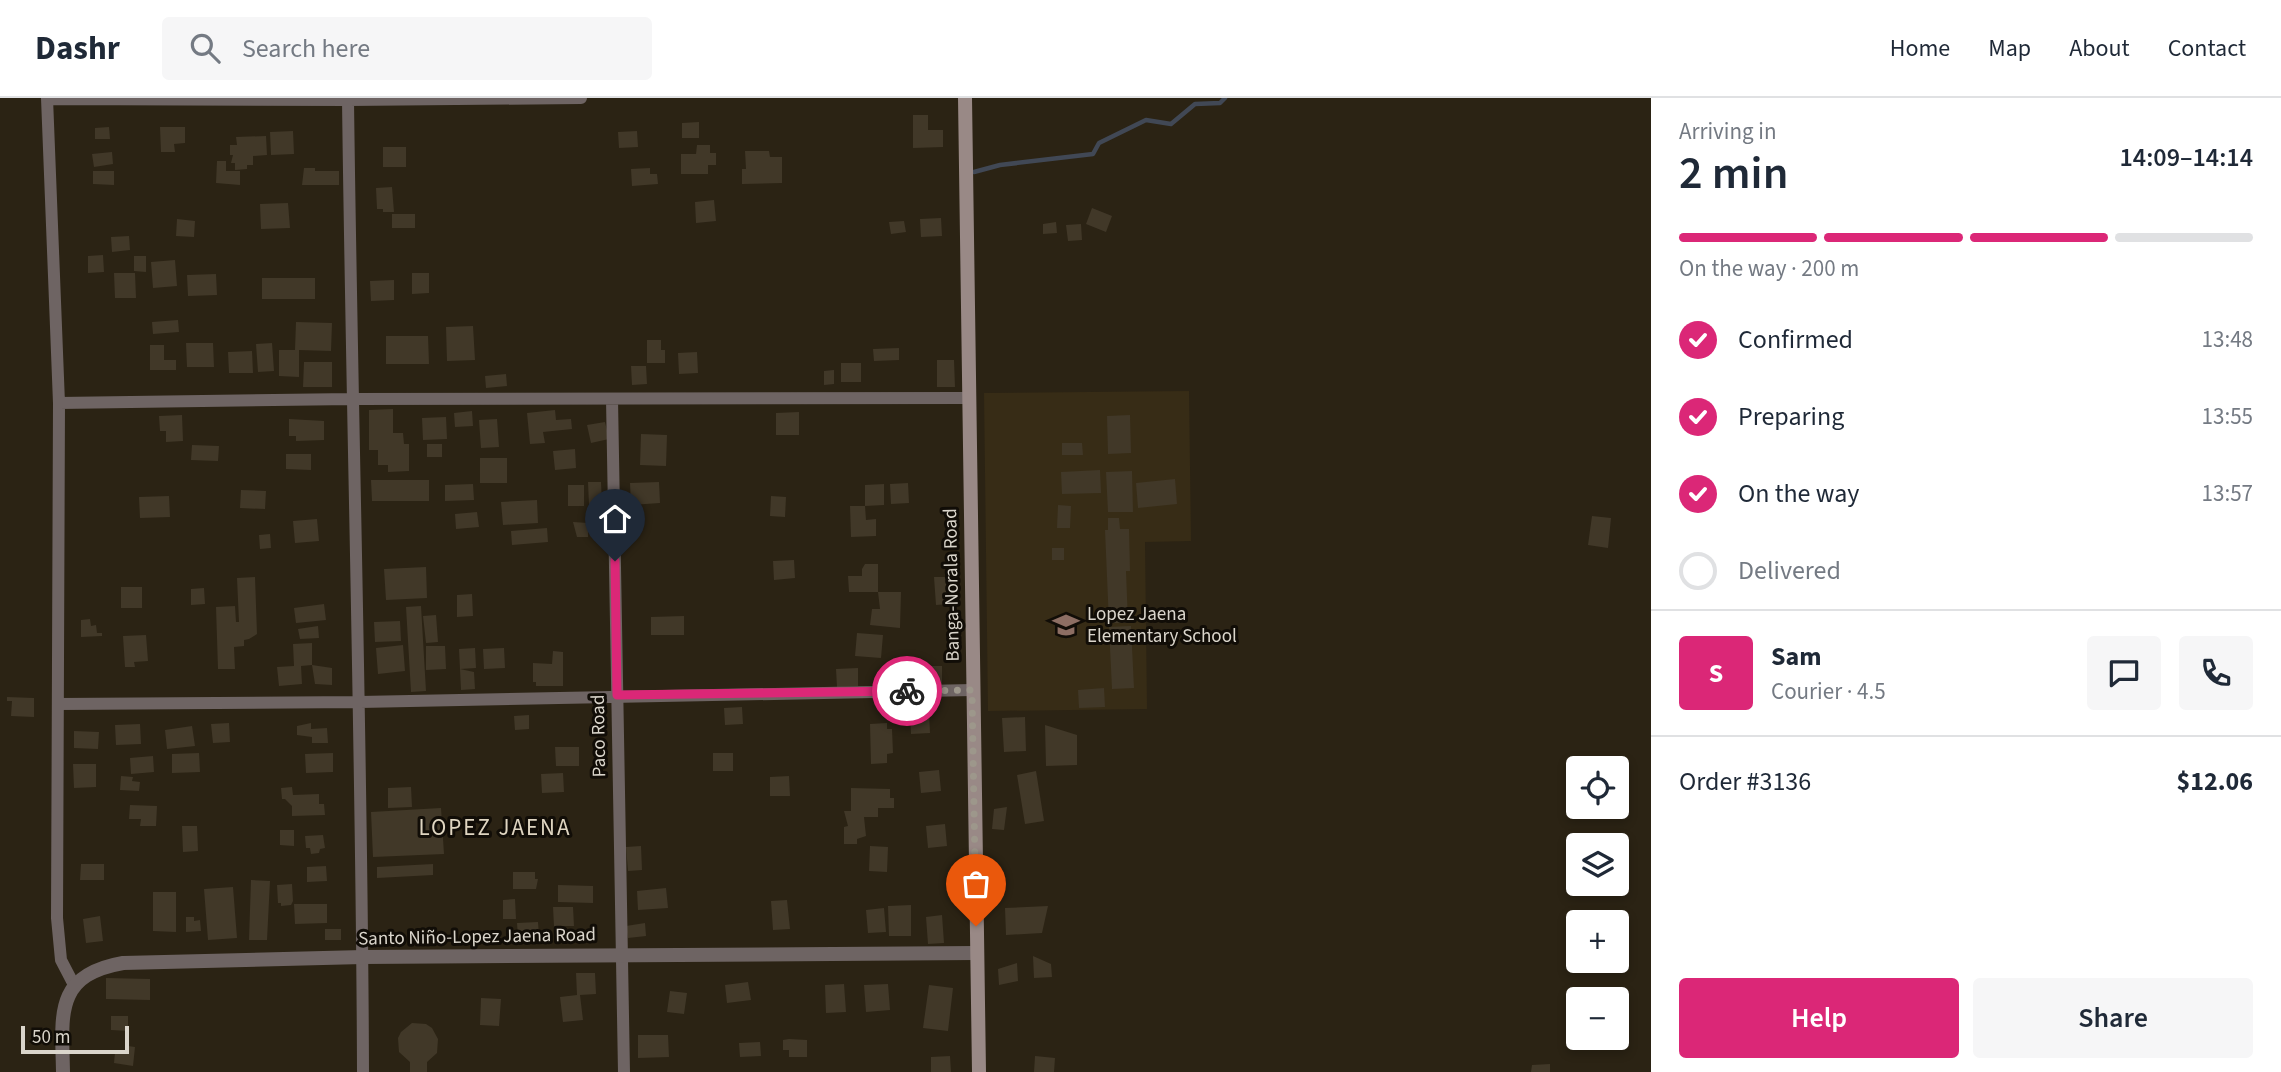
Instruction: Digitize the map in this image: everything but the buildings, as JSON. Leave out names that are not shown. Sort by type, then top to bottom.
[{"type":"main road","name":"Banga-Norala Road","points":[[965,98],[979,1072]]},
{"type":"street","points":[[63,1072],[63,1016],[66,999],[74,985],[61,960],[58,943],[59,402],[47,99],[581,98]]},
{"type":"street","points":[[348,100],[360,702],[363,1072]]},
{"type":"street","points":[[59,402],[969,398]]},
{"type":"street","name":"Paco Road","points":[[612,399],[624,1072]]},
{"type":"street","points":[[58,704],[360,702],[972,690]]},
{"type":"street","name":"Santo Niño-Lopez Jaena Road","points":[[74,985],[93,970],[123,963],[363,957],[976,953]]},
{"type":"shaded area","name":"Lopez Jaena Elementary School","points":[[1189,391],[1191,541],[1145,542],[1147,709],[988,711],[984,393]]},
{"type":"waterway","points":[[974,172],[1000,165],[1093,154],[1099,143],[1146,120],[1171,124],[1195,104],[1220,103],[1225,98]]},
{"type":"way so far","points":[[907,691],[972,690],[976,926]]},
{"type":"place","name":"Lopez Jaena Elementary School","points":[[1066,625]]},
{"type":"district","name":"LOPEZ JAENA","points":[[495,827]]},
{"type":"route","points":[[615,561],[617,695],[907,691]]}]
